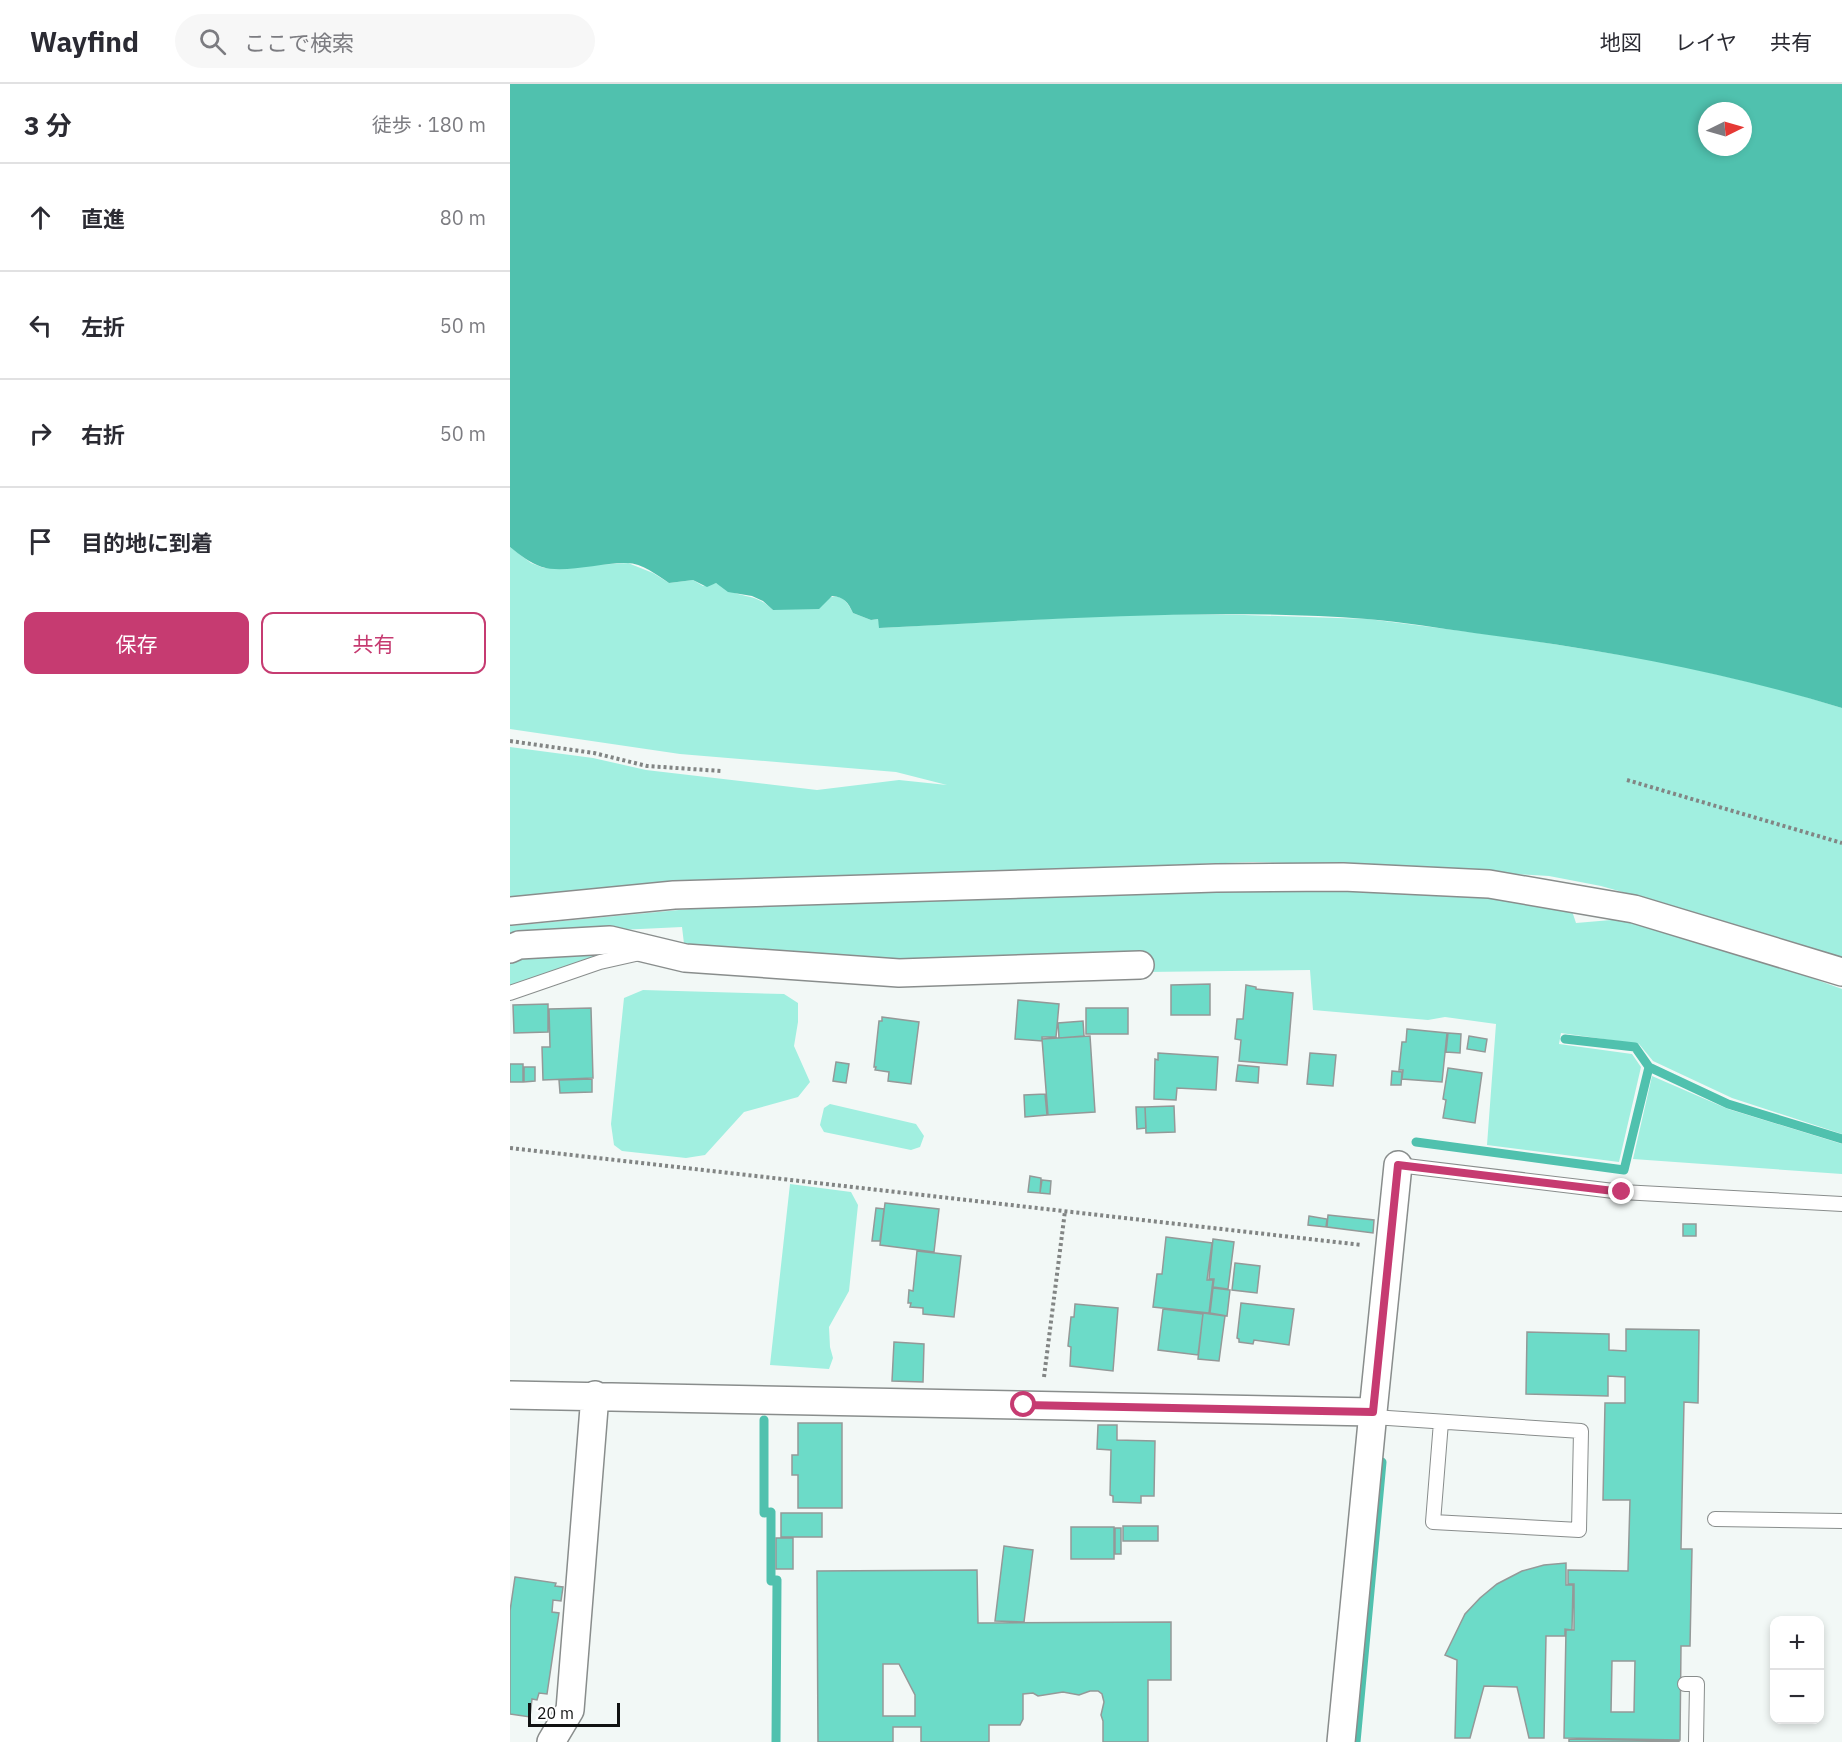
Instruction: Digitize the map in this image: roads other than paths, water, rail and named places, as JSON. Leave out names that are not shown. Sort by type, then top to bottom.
[{"type":"street","points":[[510,911],[674,895],[1216,878],[1354,878],[1489,884],[1623,907],[1729,936],[1842,972]]},
{"type":"street","points":[[510,949],[519,945],[610,940],[685,958],[899,973],[1140,965]]},
{"type":"street","points":[[1341,1742],[1398,1165]]},
{"type":"street","points":[[510,1395],[1041,1405],[1373,1415]]},
{"type":"street","points":[[551,1742],[570,1710],[595,1395]]},
{"type":"lane","points":[[510,993],[600,962],[652,950]]},
{"type":"lane","points":[[1398,1165],[1622,1192],[1842,1204]]},
{"type":"lane","points":[[1373,1415],[1581,1431],[1579,1530],[1433,1522],[1441,1422]]},
{"type":"lane","points":[[1715,1519],[1842,1521]]},
{"type":"lane","points":[[1685,1684],[1697,1684],[1696,1742]]},
{"type":"waterway","points":[[1416,1142],[1624,1170],[1649,1067],[1635,1047],[1565,1039]]},
{"type":"waterway","points":[[1649,1067],[1728,1104],[1842,1139]]},
{"type":"waterway","points":[[764,1420],[764,1513],[771,1512],[771,1581],[777,1580],[776,1742]]},
{"type":"waterway","points":[[1356,1742],[1382,1462]]}]
